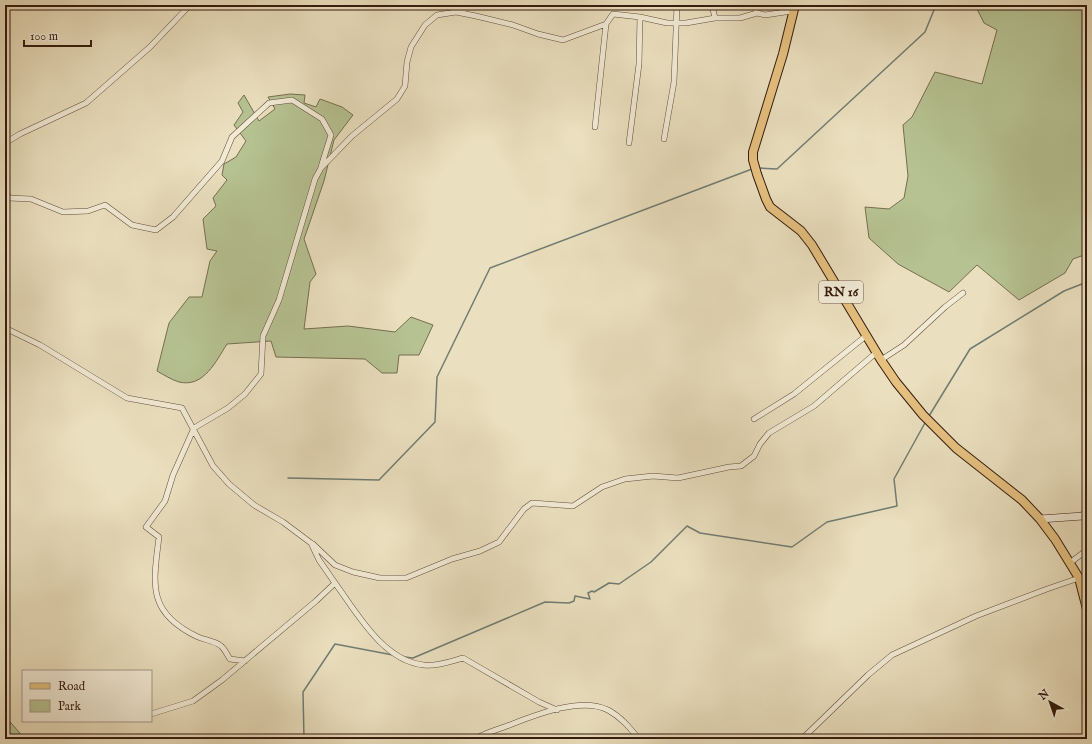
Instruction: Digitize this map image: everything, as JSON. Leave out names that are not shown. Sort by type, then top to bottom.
[{"type":"main road","name":"RN 16","points":[[790,8],[783,54],[763,118],[753,160],[766,200],[770,207],[805,236],[881,360],[896,382],[926,418],[956,448],[1010,489],[1040,519],[1071,562],[1079,578],[1087,609]]},
{"type":"main road","points":[[1040,519],[1086,513]]},
{"type":"street","points":[[5,144],[20,134],[86,103],[150,48],[190,5]]},
{"type":"street","points":[[456,12],[462,5]]},
{"type":"street","points":[[664,139],[674,82],[677,5]]},
{"type":"street","points":[[712,5],[715,18]]},
{"type":"street","points":[[754,5],[757,13]]},
{"type":"street","points":[[595,127],[606,24],[613,14],[676,23],[715,18],[740,18],[757,13],[765,15],[790,8]]},
{"type":"street","points":[[321,168],[352,136],[397,99],[405,86],[407,62],[411,47],[425,25],[437,15],[456,12],[513,25],[538,34],[563,40],[606,24]]},
{"type":"street","points":[[629,143],[639,64],[640,17]]},
{"type":"street","points":[[5,188],[9,198],[31,199],[63,212],[88,211],[105,205],[132,225],[156,230],[173,218],[222,161],[232,137],[269,103],[292,100],[322,119],[331,135],[321,168],[309,194],[279,300],[263,336],[260,374],[245,394],[228,408],[194,428],[173,475],[165,501],[146,527],[160,536],[155,592],[165,614],[179,627],[221,646],[230,659],[245,661]]},
{"type":"street","points":[[881,360],[904,344],[963,293]]},
{"type":"street","points":[[5,328],[40,345],[127,398],[182,408],[214,466],[229,484],[254,505],[283,522],[311,543],[335,565],[353,572],[380,578],[406,578],[452,559],[480,551],[499,542],[524,508],[532,503],[573,506],[602,487],[625,479],[653,476],[678,478],[729,467],[742,466],[754,456],[760,444],[769,433],[814,406],[877,352]]},
{"type":"street","points":[[754,419],[794,394],[867,335]]},
{"type":"street","points":[[311,543],[319,560],[377,640],[408,662],[426,666],[463,658],[539,702],[557,710]]},
{"type":"street","points":[[1071,562],[1087,550]]},
{"type":"street","points":[[802,739],[868,675],[892,655],[976,616],[1079,578]]},
{"type":"street","points":[[152,714],[193,701],[245,661],[335,583]]},
{"type":"street","points":[[476,739],[543,713],[589,706],[607,710],[622,720],[639,739]]},
{"type":"green space","points":[[975,5],[1087,5],[1087,254],[1073,259],[1065,273],[1019,300],[977,265],[949,292],[898,264],[869,238],[865,207],[889,209],[904,198],[908,176],[903,125],[912,117],[935,72],[982,84],[997,30],[984,23]]},
{"type":"green space","points":[[290,94],[305,95],[304,103],[316,107],[320,99],[342,107],[353,115],[334,140],[324,181],[304,239],[316,274],[310,282],[304,329],[348,326],[395,332],[411,317],[433,325],[419,355],[399,355],[397,373],[382,373],[365,359],[276,357],[271,341],[227,344],[214,365],[202,377],[196,381],[188,383],[176,381],[157,371],[169,323],[189,297],[202,297],[210,261],[217,251],[207,249],[203,219],[216,206],[213,198],[227,180],[222,175],[224,164],[236,157],[246,141],[234,125],[243,112],[238,103],[244,95],[259,121],[275,109],[268,97]]},
{"type":"green space","points":[[5,716],[25,739],[5,739]]},
{"type":"waterway","points":[[759,168],[777,169],[925,32],[936,5]]},
{"type":"waterway","points":[[288,478],[379,480],[435,422],[437,377],[490,268],[752,169]]},
{"type":"waterway","points":[[929,416],[970,349],[1064,291],[1087,282]]},
{"type":"waterway","points":[[404,657],[413,658],[545,602],[569,603],[574,601],[575,596],[590,599],[588,593],[592,591],[594,592],[609,583],[619,584],[651,562],[687,526],[700,533],[792,547],[827,522],[897,506],[894,479],[926,421]]},
{"type":"waterway","points":[[304,739],[303,692],[335,644],[393,655]]}]
